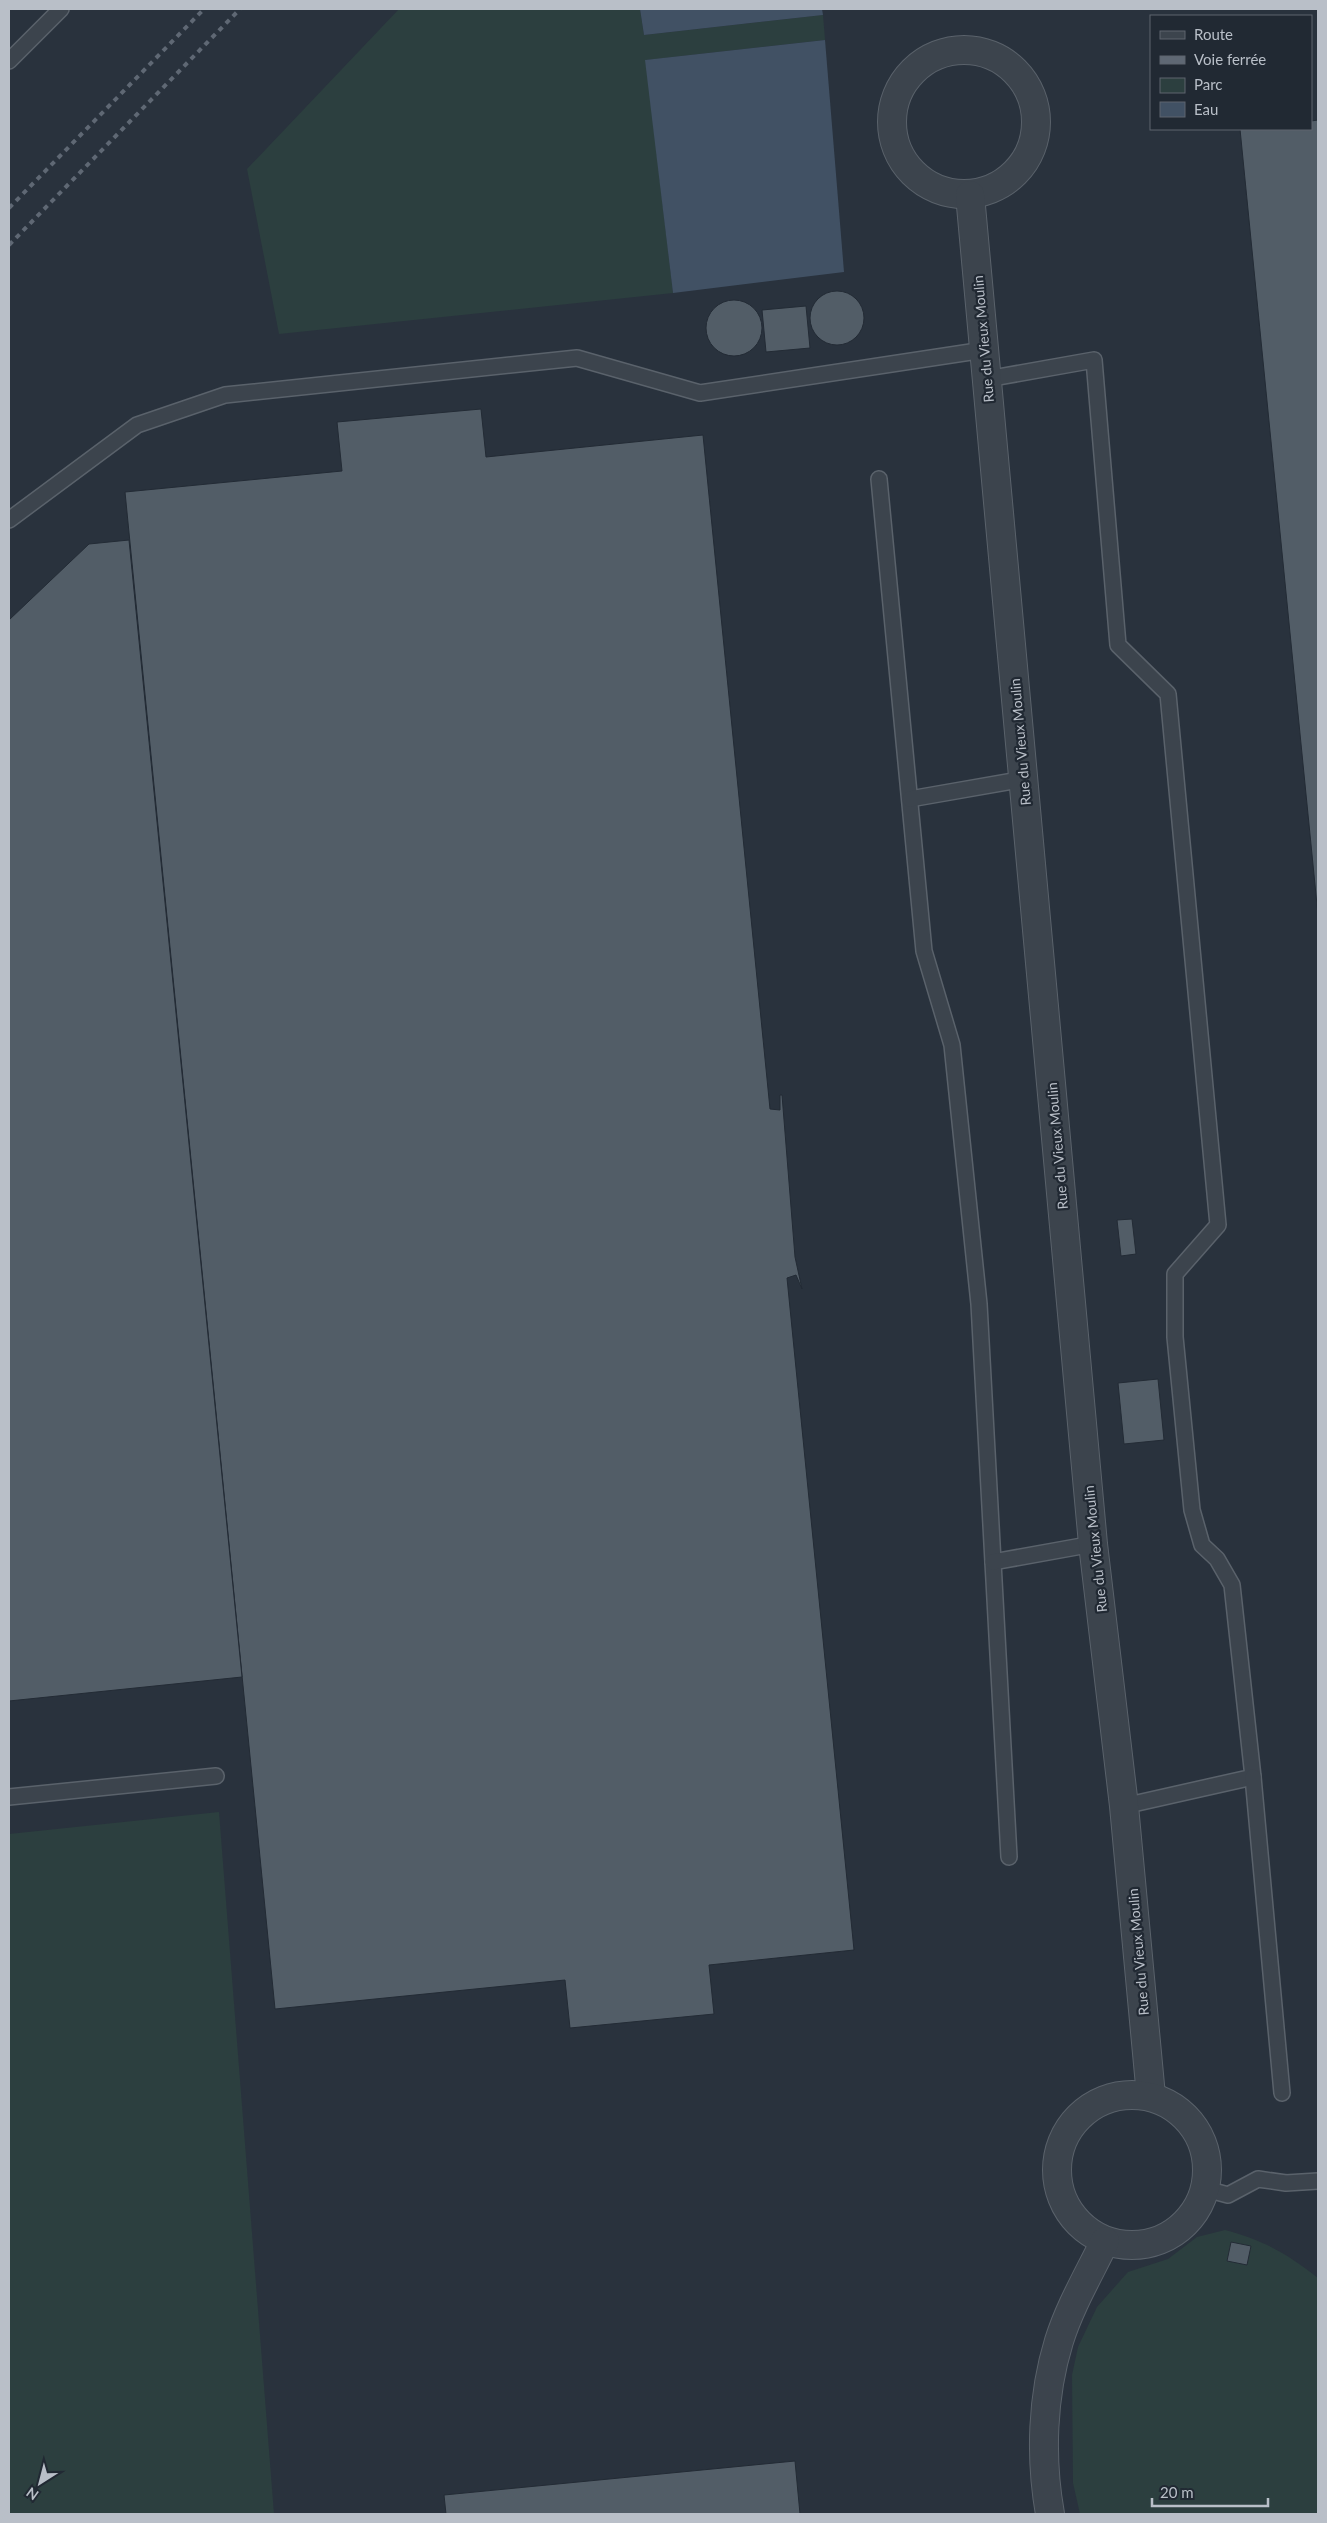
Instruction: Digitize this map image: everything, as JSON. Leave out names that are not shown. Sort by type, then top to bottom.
[{"type":"street","points":[[969,50],[991,54],[1010,65],[1024,81],[1034,101],[1037,122],[1034,144],[1025,164],[1015,174],[991,190],[970,195],[948,194],[928,185],[911,172],[896,147],[892,134],[892,112],[898,91],[911,73],[928,59],[948,52],[969,50]]},
{"type":"street","name":"Rue du Vieux Moulin","points":[[970,195],[1093,1544],[1124,1806],[1151,2096]]},
{"type":"street","points":[[1119,2095],[1151,2096],[1168,2103],[1188,2118],[1202,2140],[1208,2164],[1206,2189],[1195,2212],[1178,2231],[1155,2242],[1130,2246],[1106,2241],[1084,2229],[1068,2210],[1058,2188],[1056,2158],[1063,2139],[1076,2118],[1096,2103],[1119,2095]]},
{"type":"street","points":[[1050,2514],[1046,2490],[1044,2420],[1059,2341],[1074,2305],[1106,2241]]},
{"type":"lane","points":[[9,61],[61,9]]},
{"type":"lane","points":[[9,520],[137,425],[225,395],[578,358],[700,393],[984,350]]},
{"type":"lane","points":[[987,379],[1094,360],[1118,645],[1168,694],[1218,1225],[1175,1274],[1175,1338],[1192,1510],[1202,1545],[1217,1559],[1232,1585],[1253,1777],[1282,2093]]},
{"type":"lane","points":[[879,479],[924,950],[952,1046],[979,1304],[1009,1858]]},
{"type":"lane","points":[[910,799],[1024,780]]},
{"type":"lane","points":[[993,1562],[1093,1544]]},
{"type":"lane","points":[[9,1797],[216,1776]]},
{"type":"lane","points":[[1124,1806],[1253,1777]]},
{"type":"lane","points":[[1206,2189],[1228,2195],[1258,2179],[1286,2183],[1318,2181]]},
{"type":"green space","points":[[399,9],[640,9],[644,35],[823,15],[825,40],[646,60],[673,293],[279,334],[247,169]]},
{"type":"green space","points":[[219,1812],[274,2514],[9,2514],[9,1834]]},
{"type":"green space","points":[[1225,2230],[1263,2243],[1296,2262],[1318,2278],[1318,2514],[1080,2514],[1073,2483],[1072,2375],[1078,2347],[1097,2307],[1128,2272],[1168,2259],[1197,2237]]},
{"type":"water","points":[[640,9],[822,9],[823,15],[644,35]]},
{"type":"water","points":[[825,40],[844,272],[673,293],[645,60]]},
{"type":"building","points":[[1318,120],[1318,915],[1240,130],[1312,130],[1312,121]]},
{"type":"building","points":[[832,291],[842,291],[852,295],[860,303],[864,318],[860,333],[852,341],[842,345],[832,345],[822,341],[814,333],[810,323],[810,313],[814,303],[822,295]]},
{"type":"building","points":[[734,300],[745,302],[754,308],[760,317],[762,328],[760,339],[754,348],[745,354],[734,356],[723,354],[714,348],[708,339],[706,328],[708,317],[714,308],[723,302]]},
{"type":"building","points":[[806,306],[810,348],[766,352],[762,310]]},
{"type":"building","points":[[481,409],[486,457],[703,435],[770,1109],[780,1110],[780,1095],[782,1095],[795,1257],[802,1289],[796,1275],[787,1278],[854,1950],[709,1965],[714,2014],[570,2028],[565,1980],[275,2009],[125,492],[342,471],[337,422]]},
{"type":"building","points":[[129,540],[242,1677],[9,1701],[9,620],[89,544]]},
{"type":"building","points":[[1132,1219],[1136,1254],[1121,1256],[1117,1220]]},
{"type":"building","points":[[1158,1379],[1164,1440],[1124,1444],[1118,1383]]},
{"type":"building","points":[[1231,2242],[1251,2246],[1247,2265],[1227,2261]]},
{"type":"building","points":[[795,2461],[800,2514],[446,2514],[444,2495]]},
{"type":"railway","points":[[9,208],[204,9]]},
{"type":"railway","points":[[9,245],[240,9]]}]
